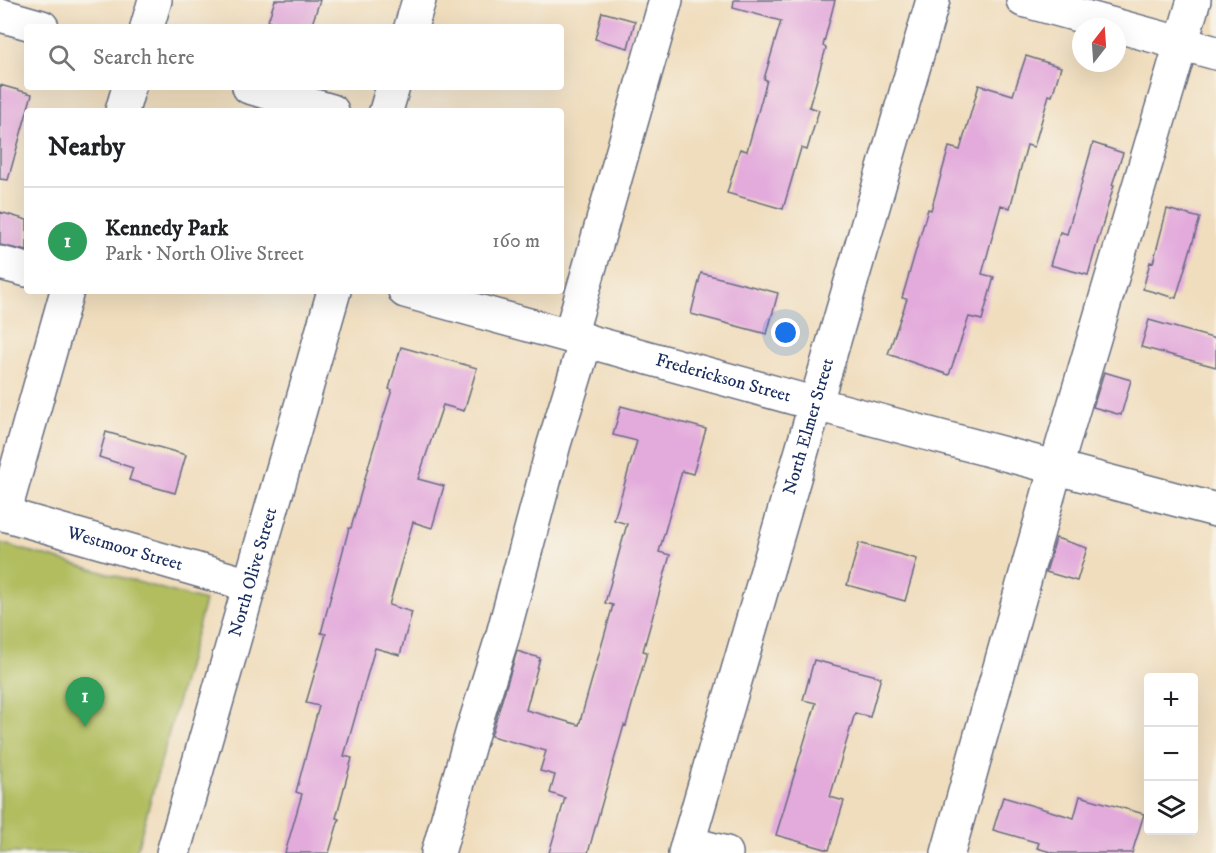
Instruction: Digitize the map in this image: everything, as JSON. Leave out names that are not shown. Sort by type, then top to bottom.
[{"type":"street","points":[[148,24],[155,0]]},
{"type":"street","points":[[412,24],[419,0]]},
{"type":"street","points":[[438,853],[502,638],[554,444],[578,338],[666,0]]},
{"type":"street","name":"North Elmer Street","points":[[687,848],[933,0]]},
{"type":"street","points":[[1023,0],[1216,53]]},
{"type":"street","points":[[948,853],[1056,467],[1194,0]]},
{"type":"street","points":[[0,15],[32,24]]},
{"type":"street","points":[[123,108],[128,90]]},
{"type":"street","points":[[259,90],[322,108]]},
{"type":"street","points":[[387,108],[392,90]]},
{"type":"street","points":[[0,263],[24,269]]},
{"type":"street","points":[[2,514],[65,294]]},
{"type":"street","name":"North Olive Street","points":[[173,853],[333,294]]},
{"type":"street","name":"Frederickson Street","points":[[416,294],[816,404],[1216,510]]},
{"type":"street","name":"Westmoor Street","points":[[2,514],[250,585]]},
{"type":"street","points":[[687,848],[726,853]]},
{"type":"green space","points":[[0,543],[205,601],[136,853],[0,853]]},
{"type":"building","points":[[275,0],[320,0],[312,24],[277,24],[268,21]]},
{"type":"building","points":[[734,0],[835,0],[823,46],[826,48],[809,107],[819,110],[807,150],[801,148],[783,209],[727,193],[740,149],[747,151],[781,21],[733,8]]},
{"type":"building","points":[[602,12],[635,21],[628,48],[595,39]]},
{"type":"building","points":[[1026,56],[1061,67],[1052,96],[1049,95],[1034,147],[1027,145],[1010,208],[1001,205],[982,274],[994,277],[982,320],[969,317],[949,375],[888,354],[907,299],[902,298],[949,147],[960,150],[979,85],[1013,95]]},
{"type":"building","points":[[0,85],[32,94],[28,108],[24,108],[24,123],[8,180],[0,179]]},
{"type":"building","points":[[1093,143],[1123,153],[1088,275],[1050,265],[1060,232],[1067,234]]},
{"type":"building","points":[[1167,209],[1200,218],[1176,298],[1143,289],[1150,262],[1153,263]]},
{"type":"building","points":[[0,212],[24,219],[24,250],[0,245]]},
{"type":"building","points":[[701,273],[778,293],[767,334],[691,314]]},
{"type":"building","points":[[1149,320],[1216,339],[1216,367],[1141,347]]},
{"type":"building","points":[[401,347],[477,368],[464,411],[443,405],[418,479],[444,486],[432,528],[413,522],[389,605],[412,612],[400,655],[375,648],[344,756],[352,758],[329,853],[285,853],[302,794],[296,792],[319,706],[306,703],[326,634],[321,633],[349,528],[351,528],[392,390],[389,389]]},
{"type":"building","points":[[1104,372],[1131,380],[1121,415],[1093,407]]},
{"type":"building","points":[[621,406],[706,429],[693,474],[682,471],[659,552],[670,555],[643,651],[647,652],[588,853],[549,853],[565,798],[550,793],[555,775],[540,771],[546,751],[491,736],[517,651],[540,658],[526,710],[579,725],[613,605],[605,603],[627,524],[614,520],[637,441],[613,435]]},
{"type":"building","points":[[106,432],[186,455],[175,493],[129,480],[133,468],[99,457]]},
{"type":"building","points":[[1056,538],[1087,548],[1077,581],[1046,572]]},
{"type":"building","points":[[859,543],[917,559],[905,601],[847,585]]},
{"type":"building","points":[[814,660],[881,677],[870,717],[855,713],[830,797],[844,801],[829,850],[776,835],[816,703],[803,700]]},
{"type":"building","points":[[1080,796],[1144,814],[1132,853],[1054,853],[1037,848],[1039,843],[993,830],[1003,797],[1074,818]]},
{"type":"place","name":"Kennedy Park","points":[[85,727]]}]
